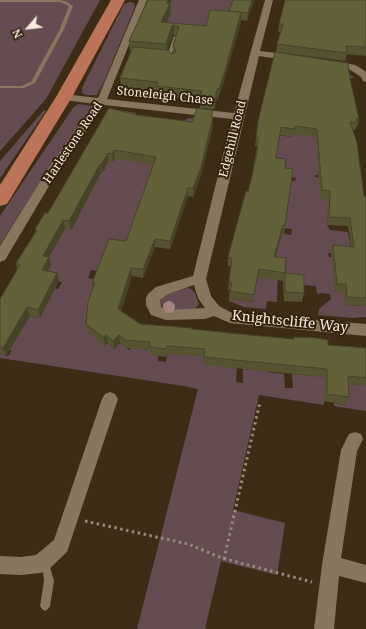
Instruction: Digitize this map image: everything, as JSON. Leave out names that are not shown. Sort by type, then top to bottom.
[{"type":"main road","points":[[0,200],[64,98],[118,0]]},
{"type":"street","name":"Harlestone Road","points":[[0,257],[50,175],[101,102],[123,54],[143,0]]},
{"type":"street","name":"Edgehill Road","points":[[214,310],[205,298],[200,279],[238,117],[269,0]]},
{"type":"street","points":[[256,53],[305,59]]},
{"type":"street","points":[[320,61],[352,67],[365,76],[366,79]]},
{"type":"street","name":"Stoneleigh Chase","points":[[64,98],[238,117]]},
{"type":"street","points":[[200,279],[161,291],[153,298],[153,305],[156,311],[166,315],[205,314],[214,310]]},
{"type":"street","name":"Knightscliffe Way","points":[[214,310],[230,318],[366,330]]},
{"type":"street","points":[[0,565],[22,566],[40,564],[61,546],[110,399]]},
{"type":"street","points":[[324,629],[331,565],[349,450],[355,439]]},
{"type":"street","points":[[331,565],[366,574]]},
{"type":"lane","points":[[0,1],[60,1],[71,6],[62,29],[33,83],[22,87],[0,87]]},
{"type":"lane","points":[[169,59],[169,53],[176,37]]},
{"type":"lane","points":[[40,564],[47,570],[49,581],[45,606]]},
{"type":"path","points":[[224,559],[260,402]]},
{"type":"path","points":[[71,517],[188,544],[224,559],[329,587]]},
{"type":"shaded area","points":[[0,0],[100,0],[46,99],[0,151]]},
{"type":"shaded area","points":[[172,0],[239,0],[233,20],[210,22],[161,77],[153,96],[128,93],[130,89],[137,89],[191,35],[173,33],[167,46],[162,12]]},
{"type":"shaded area","points":[[130,2],[134,3],[135,7],[103,84],[97,95],[86,95],[82,93],[82,88],[124,4]]},
{"type":"shaded area","points":[[345,71],[355,78],[347,78],[317,149],[317,152],[334,172],[318,171],[318,175],[315,175],[315,177],[330,178],[327,225],[330,230],[348,232],[351,249],[347,255],[328,253],[329,257],[351,259],[335,291],[348,292],[345,305],[366,306],[366,317],[353,318],[318,315],[319,309],[331,299],[330,294],[317,294],[316,286],[283,282],[278,266],[277,302],[267,301],[266,309],[244,307],[229,301],[229,299],[253,302],[265,231],[291,235],[292,229],[274,227],[273,178],[295,181],[296,178],[283,176],[275,166],[277,153],[276,135],[292,137],[293,134],[297,134]]},
{"type":"shaded area","points":[[78,104],[92,106],[93,109],[41,180],[0,245],[0,216],[73,108]]},
{"type":"shaded area","points":[[112,109],[136,113],[132,121],[183,123],[186,119],[191,118],[214,121],[211,122],[136,225],[106,272],[91,270],[88,278],[103,281],[105,346],[108,343],[114,349],[120,343],[129,350],[135,345],[142,349],[151,350],[158,356],[158,361],[166,362],[167,353],[205,356],[237,366],[236,382],[243,383],[243,369],[253,370],[254,363],[267,365],[268,372],[284,374],[285,388],[293,388],[292,374],[326,377],[324,405],[259,395],[233,510],[285,523],[277,575],[221,561],[205,629],[137,629],[198,389],[0,358],[0,354],[8,356],[12,351],[10,350],[18,319],[27,321],[30,316],[40,318],[46,306],[37,285],[58,289],[62,282],[44,278],[45,264],[64,228],[71,230],[79,216],[71,215],[98,172],[102,173],[105,169],[101,160],[113,162],[115,159]]},
{"type":"shaded area","points":[[44,110],[46,111],[0,178],[0,161]]},
{"type":"shaded area","points":[[187,288],[191,289],[195,293],[199,304],[196,308],[190,310],[170,310],[163,308],[160,301],[163,296]]},
{"type":"shaded area","points":[[342,377],[350,384],[357,385],[366,377],[366,411],[334,406],[334,403],[345,405]]},
{"type":"building","points":[[148,0],[168,0],[167,3],[170,3],[161,22],[206,26],[210,10],[241,12],[225,71],[219,89],[217,89],[215,99],[200,98],[202,91],[156,86],[158,82],[120,78],[133,47],[168,50],[171,54],[176,52],[173,45],[179,27],[174,25],[172,26],[166,44],[129,41]]},
{"type":"building","points":[[233,0],[252,0],[248,13],[229,11]]},
{"type":"building","points":[[285,0],[366,0],[366,47],[346,46],[347,53],[277,44],[283,24],[279,24]]},
{"type":"building","points":[[275,52],[348,63],[359,119],[356,118],[357,122],[350,122],[357,143],[364,196],[366,197],[366,298],[347,297],[346,284],[337,284],[333,245],[354,247],[350,218],[329,217],[330,191],[322,190],[317,129],[295,126],[294,129],[281,127],[276,158],[286,159],[285,168],[293,169],[285,226],[283,225],[274,257],[286,258],[285,273],[259,269],[254,295],[230,291],[232,282],[229,282],[232,258],[228,257],[246,191],[248,192],[252,176],[257,153],[258,138],[256,138],[258,121]]},
{"type":"building","points":[[109,108],[137,115],[192,122],[197,108],[213,110],[211,117],[213,117],[201,167],[193,188],[188,188],[170,241],[155,239],[143,269],[131,268],[118,309],[140,324],[294,339],[294,337],[317,338],[328,340],[328,345],[366,348],[366,378],[348,376],[349,397],[327,394],[327,369],[204,357],[205,349],[167,346],[166,349],[150,347],[150,342],[125,340],[119,335],[113,341],[106,335],[104,338],[86,324],[88,302],[95,283],[92,283],[109,239],[126,241],[156,157],[114,150],[112,154],[108,153],[101,165],[100,164],[69,221],[63,220],[43,256],[49,257],[42,270],[57,273],[38,310],[27,307],[3,348],[0,347],[0,299],[20,265],[16,263],[37,230],[35,229],[45,213],[48,213]]},
{"type":"building","points":[[285,273],[304,275],[304,293],[285,292]]}]
